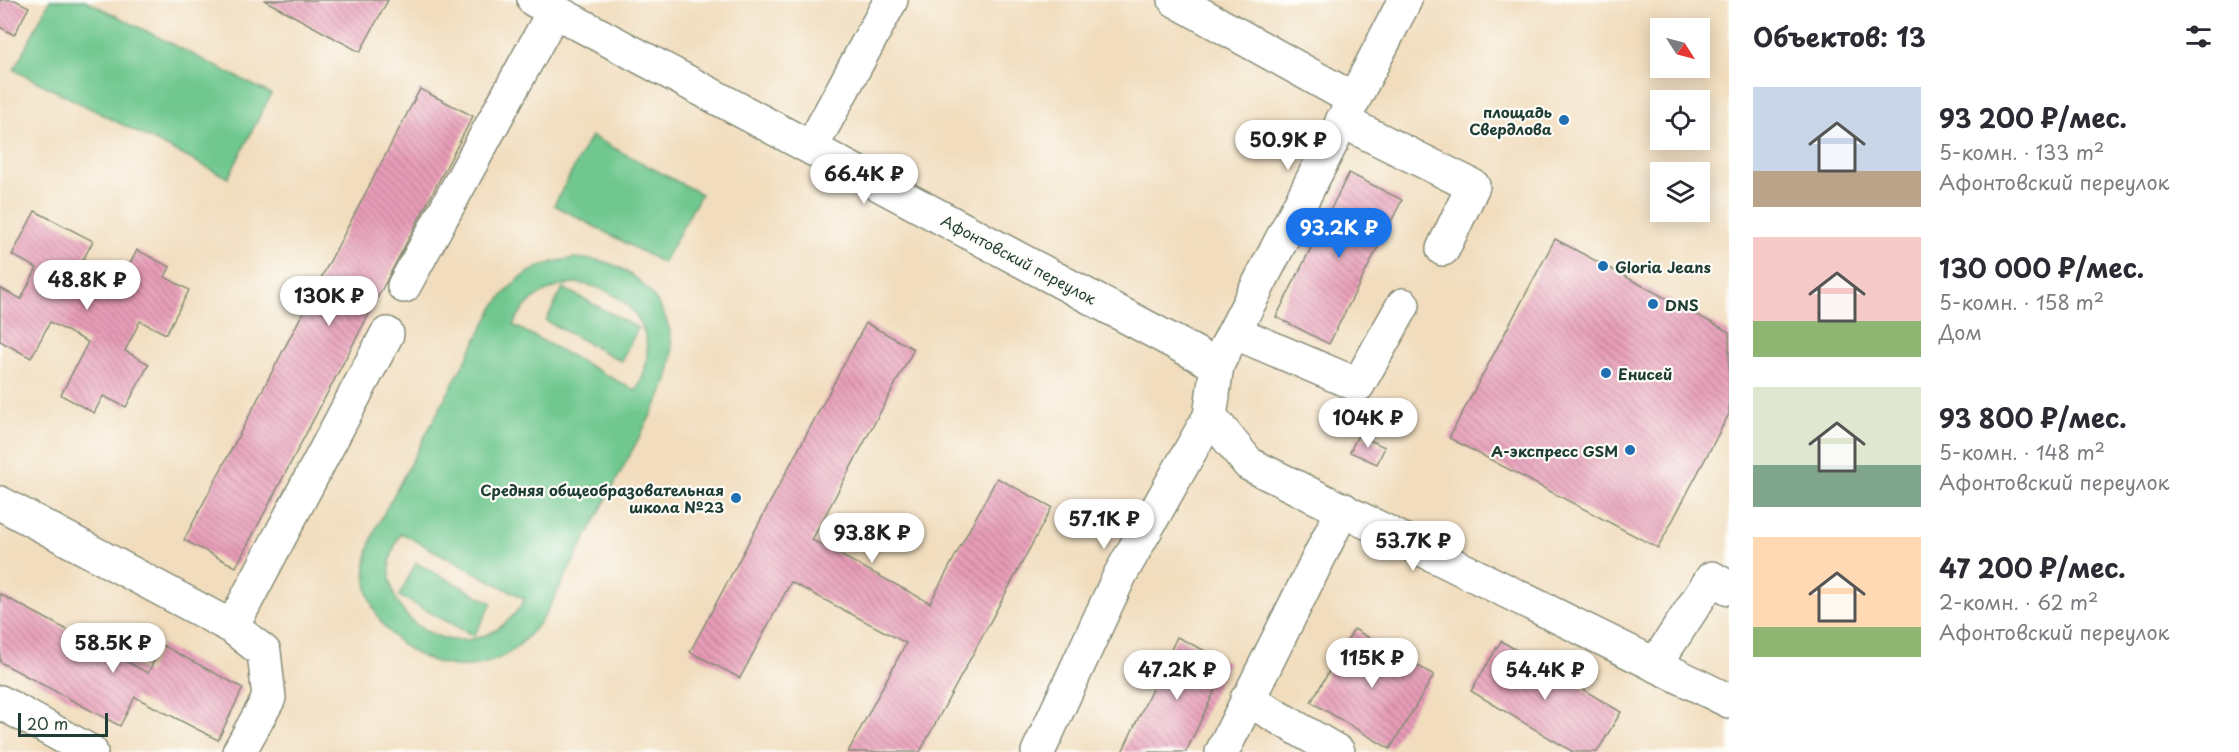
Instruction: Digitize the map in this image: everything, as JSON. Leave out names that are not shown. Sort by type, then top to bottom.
[{"type":"street","points":[[811,148],[891,0]]},
{"type":"street","points":[[1175,0],[1219,10],[1348,110],[1473,186],[1443,249]]},
{"type":"street","points":[[1038,752],[1120,575],[1210,416],[1217,365],[1405,0]]},
{"type":"street","points":[[404,286],[565,9]]},
{"type":"street","name":"Афонтовский переулок","points":[[565,9],[811,148],[1217,365]]},
{"type":"street","points":[[1234,332],[1358,385],[1403,305]]},
{"type":"street","points":[[231,627],[387,334]]},
{"type":"street","points":[[1210,416],[1249,464],[1729,701]]},
{"type":"street","points":[[0,503],[231,627],[264,652],[269,698],[239,752]]},
{"type":"street","points":[[1222,752],[1343,509]]},
{"type":"street","points":[[1655,665],[1712,578],[1729,588]]},
{"type":"street","points":[[1247,699],[1338,752]]},
{"type":"street","points":[[0,702],[91,752]]},
{"type":"green space","points":[[50,0],[85,0],[271,94],[228,178],[14,70]]},
{"type":"green space","points":[[591,136],[701,194],[663,263],[554,205]]},
{"type":"green space","points":[[574,258],[612,264],[639,281],[650,293],[666,320],[670,335],[672,357],[667,379],[661,396],[544,617],[533,631],[512,651],[492,661],[471,666],[449,665],[429,660],[409,650],[379,619],[370,599],[366,581],[368,554],[373,537],[494,307],[519,279],[538,268]],"holes":[[[575,283],[595,287],[613,295],[627,305],[638,319],[645,335],[647,352],[644,371],[636,391],[513,325],[524,308],[538,296]],[[401,533],[525,599],[502,626],[476,638],[449,639],[425,630],[405,613],[393,590],[390,563]]]},
{"type":"green space","points":[[563,288],[638,328],[621,361],[546,321]]},
{"type":"green space","points":[[416,563],[492,603],[474,636],[399,596]]},
{"type":"building","points":[[0,0],[15,0],[29,7],[14,35],[0,27]]},
{"type":"building","points":[[264,0],[388,0],[360,52]]},
{"type":"building","points":[[420,89],[473,116],[236,567],[184,540]]},
{"type":"building","points":[[1349,173],[1402,200],[1329,344],[1276,317]]},
{"type":"building","points":[[35,211],[93,241],[75,275],[113,296],[137,250],[170,267],[165,277],[189,290],[166,334],[140,321],[125,351],[149,364],[126,407],[103,396],[94,413],[61,395],[88,342],[50,322],[31,358],[0,341],[0,288],[21,299],[37,268],[12,255]]},
{"type":"building","name":"Енисей","points":[[1555,239],[1729,332],[1729,414],[1658,548],[1449,438]]},
{"type":"building","points":[[866,323],[914,349],[812,540],[930,603],[997,478],[1052,507],[920,752],[848,752],[906,643],[791,582],[740,678],[690,652]]},
{"type":"building","points":[[1358,435],[1385,447],[1377,464],[1350,452]]},
{"type":"building","points":[[0,594],[148,673],[162,645],[243,688],[218,740],[135,697],[120,726],[0,662]]},
{"type":"building","points":[[1354,629],[1434,675],[1390,749],[1311,702]]},
{"type":"building","points":[[1177,637],[1228,662],[1186,752],[1122,752]]},
{"type":"building","points":[[1501,641],[1621,712],[1597,752],[1573,752],[1471,691]]},
{"type":"place","name":"площадь Свердлова","points":[[1564,120]]},
{"type":"place","name":"Gloria Jeans","points":[[1603,266]]},
{"type":"place","name":"DNS","points":[[1653,304]]},
{"type":"place","name":"Енисей","points":[[1606,373]]},
{"type":"place","name":"А-экспресс GSM","points":[[1630,450]]},
{"type":"place","name":"Средняя общеобразовательная школа №23","points":[[736,498]]}]
